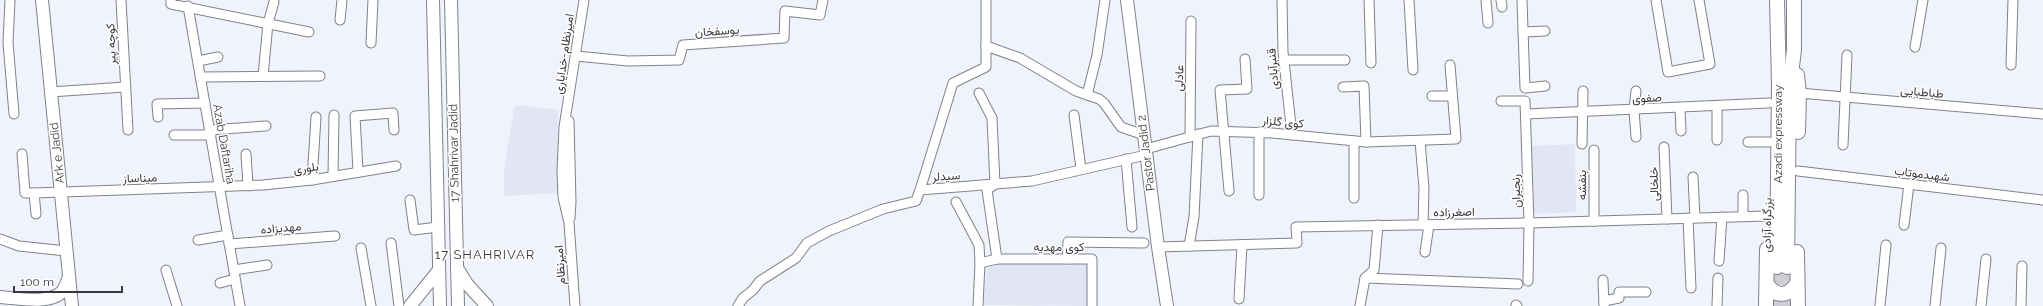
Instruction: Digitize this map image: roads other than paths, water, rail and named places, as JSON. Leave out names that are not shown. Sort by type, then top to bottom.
[{"type":"highway","name":"Azadi expressway","points":[[1777,0],[1776,49],[1779,85],[1782,267],[1789,91],[1794,50],[1794,0]]},
{"type":"highway","name":"بزرگراه آزادی","points":[[1766,306],[1769,91],[1776,49]]},
{"type":"highway","points":[[1794,50],[1799,93],[1796,285],[1798,306]]},
{"type":"highway","points":[[1767,284],[1771,291],[1778,294],[1785,294],[1792,291],[1796,285]]},
{"type":"main road","name":"Ark e Jadid","points":[[42,0],[72,306]]},
{"type":"main road","name":"17 Shahrivar Jadid","points":[[434,0],[440,306]]},
{"type":"main road","name":"17 Shahrivar Jadid","points":[[451,0],[458,306]]},
{"type":"main road","name":"Pastor Jadid 2","points":[[1127,0],[1158,247],[1167,306]]},
{"type":"main road","points":[[456,265],[467,284],[487,306]]},
{"type":"main road","points":[[410,306],[439,270]]},
{"type":"main road","points":[[0,297],[42,299],[54,297],[63,291],[69,278]]},
{"type":"main road","points":[[0,305],[5,306]]},
{"type":"street","points":[[10,0],[8,43],[14,114]]},
{"type":"street","name":"کوچه پیر","points":[[121,0],[128,130]]},
{"type":"street","points":[[171,0],[171,4],[188,6],[309,32]]},
{"type":"street","points":[[340,20],[342,0]]},
{"type":"street","points":[[371,43],[373,0]]},
{"type":"street","name":"امیرنظام-خدایاری","points":[[569,223],[563,196],[562,170],[564,127],[584,0]]},
{"type":"street","name":"یوسفخان","points":[[576,56],[628,60],[680,60],[683,45],[784,38],[785,11],[820,15],[823,0]]},
{"type":"street","points":[[920,190],[953,83],[986,67],[986,0]]},
{"type":"street","points":[[1087,95],[1097,55],[1105,0]]},
{"type":"street","name":"قنبرآبادی","points":[[1282,0],[1284,60],[1292,135]]},
{"type":"street","points":[[1369,0],[1371,63]]},
{"type":"street","points":[[1408,0],[1413,70]]},
{"type":"street","points":[[1486,0],[1488,23]]},
{"type":"street","points":[[1522,0],[1525,88],[1545,86]]},
{"type":"street","points":[[1656,0],[1668,72],[1710,64],[1699,0]]},
{"type":"street","points":[[1915,47],[1923,0]]},
{"type":"street","points":[[2011,65],[2013,0]]},
{"type":"street","points":[[263,76],[268,24],[274,2]]},
{"type":"street","name":"Azab Daftariha","points":[[188,6],[240,306]]},
{"type":"street","name":"عادلی","points":[[1189,246],[1194,217],[1194,135],[1191,21]]},
{"type":"street","points":[[1523,32],[1545,31]]},
{"type":"street","points":[[986,46],[1020,58],[1076,91],[1104,103],[1121,127],[1144,135]]},
{"type":"street","points":[[1843,145],[1847,55]]},
{"type":"street","points":[[198,61],[218,57]]},
{"type":"street","points":[[1229,191],[1220,90],[1247,89],[1245,59]]},
{"type":"street","points":[[1284,60],[1345,60]]},
{"type":"street","points":[[1425,252],[1426,225],[1420,141],[1456,139],[1450,65]]},
{"type":"street","points":[[200,76],[320,76]]},
{"type":"street","points":[[50,92],[125,86]]},
{"type":"street","points":[[1342,87],[1364,86],[1366,142]]},
{"type":"street","points":[[1582,144],[1584,91]]},
{"type":"street","points":[[1636,91],[1634,110],[1636,137]]},
{"type":"street","points":[[980,93],[992,118],[995,184],[987,190],[997,259]]},
{"type":"street","name":"طباطبایی","points":[[1799,93],[2043,114]]},
{"type":"street","points":[[1432,96],[1452,96]]},
{"type":"street","name":"رنجبران","points":[[1501,101],[1526,101],[1529,223],[1528,281]]},
{"type":"street","points":[[158,117],[157,104],[205,103]]},
{"type":"street","name":"صفوی","points":[[1526,114],[1769,103]]},
{"type":"street","points":[[1716,140],[1717,106]]},
{"type":"street","points":[[1680,108],[1681,131]]},
{"type":"street","points":[[358,172],[355,116],[393,113],[394,130]]},
{"type":"street","points":[[333,176],[334,115]]},
{"type":"street","points":[[1074,115],[1081,169]]},
{"type":"street","points":[[312,180],[316,117]]},
{"type":"street","points":[[174,135],[210,133],[266,126]]},
{"type":"street","name":"کوی گلزار","points":[[1146,152],[1194,135],[1224,131],[1258,132],[1366,142],[1420,141]]},
{"type":"street","points":[[1258,132],[1259,195]]},
{"type":"street","points":[[1354,141],[1354,198]]},
{"type":"street","points":[[1748,142],[1769,142]]},
{"type":"street","name":"خلخالی","points":[[1664,147],[1667,219]]},
{"type":"street","name":"بنفشه","points":[[1594,150],[1594,221]]},
{"type":"street","name":"سیدلر","points":[[738,306],[743,298],[753,290],[760,281],[796,258],[807,243],[829,231],[883,209],[916,201],[920,190],[1032,180],[1126,159],[1146,152]]},
{"type":"street","points":[[22,154],[26,193],[34,193],[36,214]]},
{"type":"street","points":[[246,154],[248,186]]},
{"type":"street","points":[[1126,159],[1132,227]]},
{"type":"street","name":"بلوری","points":[[219,187],[312,180],[396,166]]},
{"type":"street","name":"شهیدموتاب","points":[[1798,171],[2043,200]]},
{"type":"street","points":[[1691,288],[1691,218],[1693,177]]},
{"type":"street","points":[[1904,225],[1909,184]]},
{"type":"street","name":"میناساز","points":[[34,193],[219,187]]},
{"type":"street","points":[[1743,216],[1744,195]]},
{"type":"street","points":[[410,200],[414,230],[438,227]]},
{"type":"street","points":[[956,202],[979,245],[980,262],[978,306]]},
{"type":"street","name":"اصغرزاده","points":[[1158,247],[1242,246],[1296,243],[1296,227],[1529,223],[1768,216]]},
{"type":"street","points":[[1720,261],[1722,217]]},
{"type":"street","name":"امیرنظام","points":[[569,223],[575,306]]},
{"type":"street","points":[[1360,306],[1365,278],[1374,270],[1378,225]]},
{"type":"street","name":"مهدیزاده","points":[[198,240],[335,236]]},
{"type":"street","points":[[0,240],[19,246],[66,251]]},
{"type":"street","points":[[1067,259],[1068,242],[1144,243]]},
{"type":"street","points":[[1092,242],[1092,259]]},
{"type":"street","points":[[391,243],[399,306]]},
{"type":"street","points":[[1880,306],[1886,245]]},
{"type":"street","points":[[1239,299],[1242,246]]},
{"type":"street","points":[[361,248],[370,306]]},
{"type":"street","points":[[1935,306],[1941,248]]},
{"type":"street","name":"کوی ‌‌‌مهدیه","points":[[980,262],[997,259],[1092,259],[1092,306]]},
{"type":"street","points":[[1981,306],[1986,259]]},
{"type":"street","points":[[220,283],[234,274],[267,265]]},
{"type":"street","points":[[2021,306],[2022,266]]},
{"type":"street","points":[[166,270],[177,306]]},
{"type":"street","points":[[1365,278],[1518,284]]},
{"type":"street","points":[[1717,306],[1718,278]]},
{"type":"street","points":[[1603,280],[1604,304],[1619,298],[1619,292],[1646,292]]},
{"type":"tunnel","points":[[1777,267],[1777,306]]},
{"type":"tunnel","points":[[1787,267],[1787,306]]},
{"type":"district","name":"17 SHAHRIVAR","points":[[485,254]]}]
